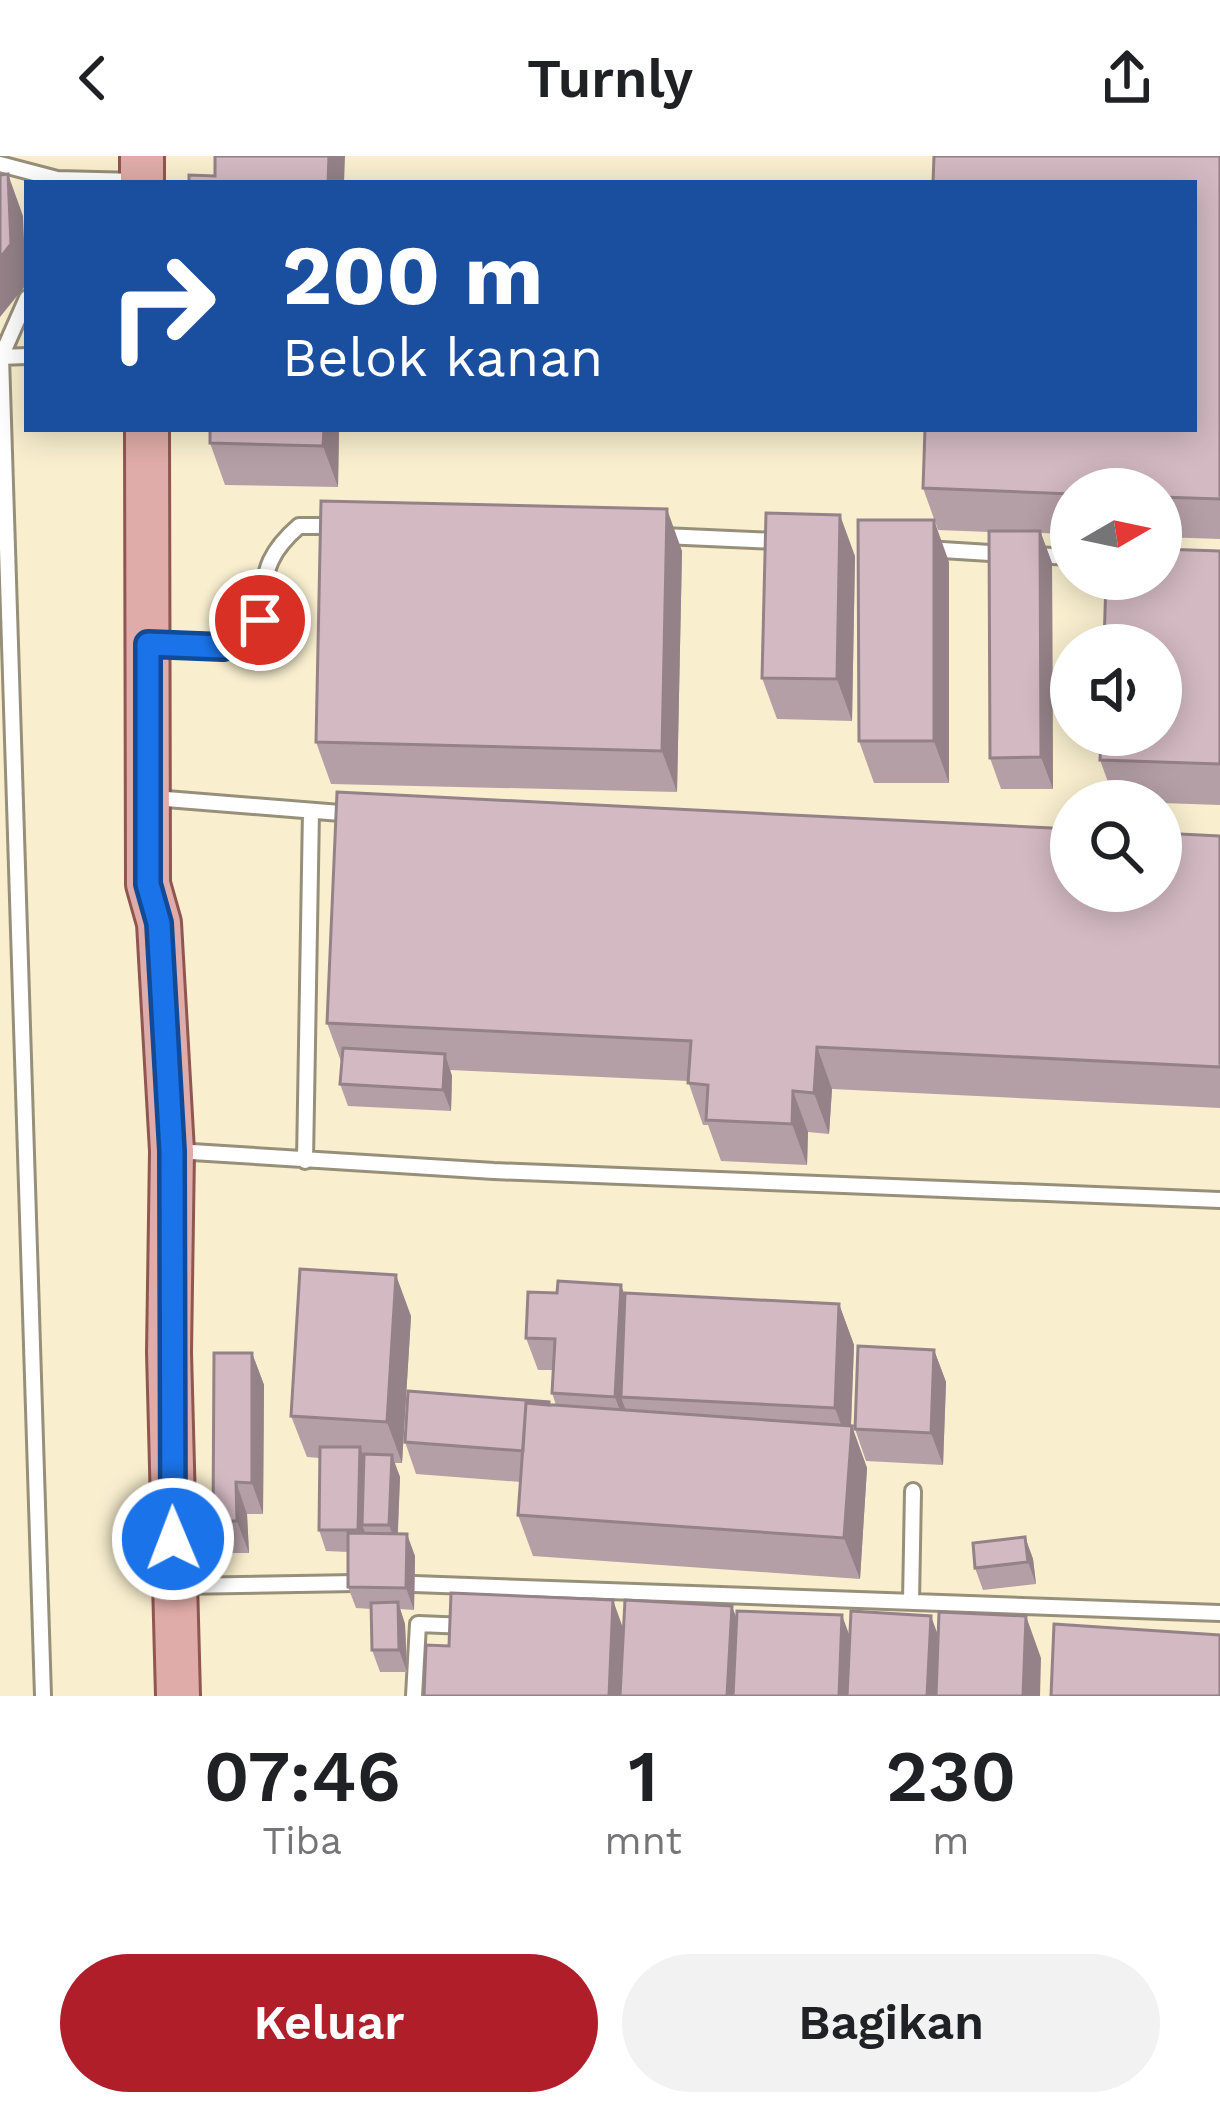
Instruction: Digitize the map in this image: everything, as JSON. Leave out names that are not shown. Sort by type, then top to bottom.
[{"type":"main road","points":[[147,432],[148,884],[159,923],[172,1151],[178,1696]]},
{"type":"lane","points":[[0,164],[57,179],[142,173]]},
{"type":"lane","points":[[24,305],[0,357],[43,1696]]},
{"type":"lane","points":[[148,644],[223,647],[248,640],[260,620],[261,579],[275,547],[299,526],[362,526]]},
{"type":"lane","points":[[654,536],[792,542]]},
{"type":"lane","points":[[908,548],[1050,556]]},
{"type":"lane","points":[[150,798],[380,816]]},
{"type":"lane","points":[[305,1161],[311,811]]},
{"type":"lane","points":[[172,1151],[305,1161],[1220,1199]]},
{"type":"lane","points":[[911,1602],[913,1491]]},
{"type":"lane","points":[[174,1586],[356,1583]]},
{"type":"lane","points":[[414,1584],[1220,1613]]},
{"type":"lane","points":[[414,1696],[418,1624],[489,1627]]},
{"type":"shaded area","points":[[0,156],[1220,156],[1220,1696],[0,1696]]},
{"type":"building","points":[[215,156],[329,156],[328,180],[189,180],[189,175],[215,176]]},
{"type":"building","points":[[934,156],[1220,156],[1220,499],[1182,498],[1182,468],[1050,468],[1050,493],[923,488],[925,432],[1197,432],[1197,180],[933,180]]},
{"type":"building","points":[[8,174],[11,244],[0,258],[0,175]]},
{"type":"building","points":[[210,432],[324,432],[323,446],[210,443]]},
{"type":"building","points":[[321,501],[667,509],[662,751],[316,742]]},
{"type":"building","points":[[766,513],[840,515],[837,679],[762,678]]},
{"type":"building","points":[[858,520],[934,520],[934,741],[859,741]]},
{"type":"building","points":[[989,531],[1040,531],[1041,757],[990,758]]},
{"type":"building","points":[[1182,550],[1220,551],[1220,764],[1100,760],[1100,756],[1182,756],[1182,624],[1105,624],[1105,600],[1182,600]]},
{"type":"building","points":[[337,792],[1050,828],[1050,912],[1182,912],[1182,834],[1220,836],[1220,1067],[817,1047],[814,1093],[793,1091],[792,1124],[706,1120],[708,1085],[688,1083],[691,1041],[327,1023]]},
{"type":"building","points":[[343,1048],[445,1054],[443,1090],[340,1084]]},
{"type":"building","points":[[300,1269],[396,1275],[387,1422],[291,1416]]},
{"type":"building","points":[[558,1281],[621,1285],[615,1397],[552,1393],[555,1339],[526,1338],[528,1292],[557,1293]]},
{"type":"building","points":[[625,1293],[839,1304],[835,1408],[621,1397]]},
{"type":"building","points":[[858,1346],[934,1350],[931,1433],[855,1429]]},
{"type":"building","points":[[214,1353],[252,1353],[252,1483],[236,1482],[237,1521],[213,1521]]},
{"type":"building","points":[[408,1391],[549,1405],[526,1403],[523,1451],[405,1442]]},
{"type":"building","points":[[526,1403],[852,1426],[844,1538],[518,1515]]},
{"type":"building","points":[[320,1447],[360,1447],[358,1530],[319,1530]]},
{"type":"building","points":[[364,1454],[392,1455],[389,1525],[362,1525]]},
{"type":"building","points":[[348,1533],[407,1534],[406,1588],[348,1587]]},
{"type":"building","points":[[1025,1537],[1028,1562],[975,1568],[973,1543]]},
{"type":"building","points":[[451,1593],[613,1600],[609,1696],[424,1696],[426,1645],[449,1646]]},
{"type":"building","points":[[625,1600],[732,1606],[727,1696],[620,1696]]},
{"type":"building","points":[[398,1602],[399,1650],[372,1650],[371,1603]]},
{"type":"building","points":[[737,1611],[842,1615],[839,1696],[733,1696]]},
{"type":"building","points":[[851,1611],[931,1616],[927,1696],[847,1696]]},
{"type":"building","points":[[939,1612],[1026,1616],[1023,1696],[936,1696]]},
{"type":"building","points":[[1054,1624],[1220,1635],[1220,1696],[1051,1696]]},
{"type":"route","points":[[173,1539],[172,1151],[159,923],[148,884],[148,644],[223,647],[248,640],[260,620]]}]
